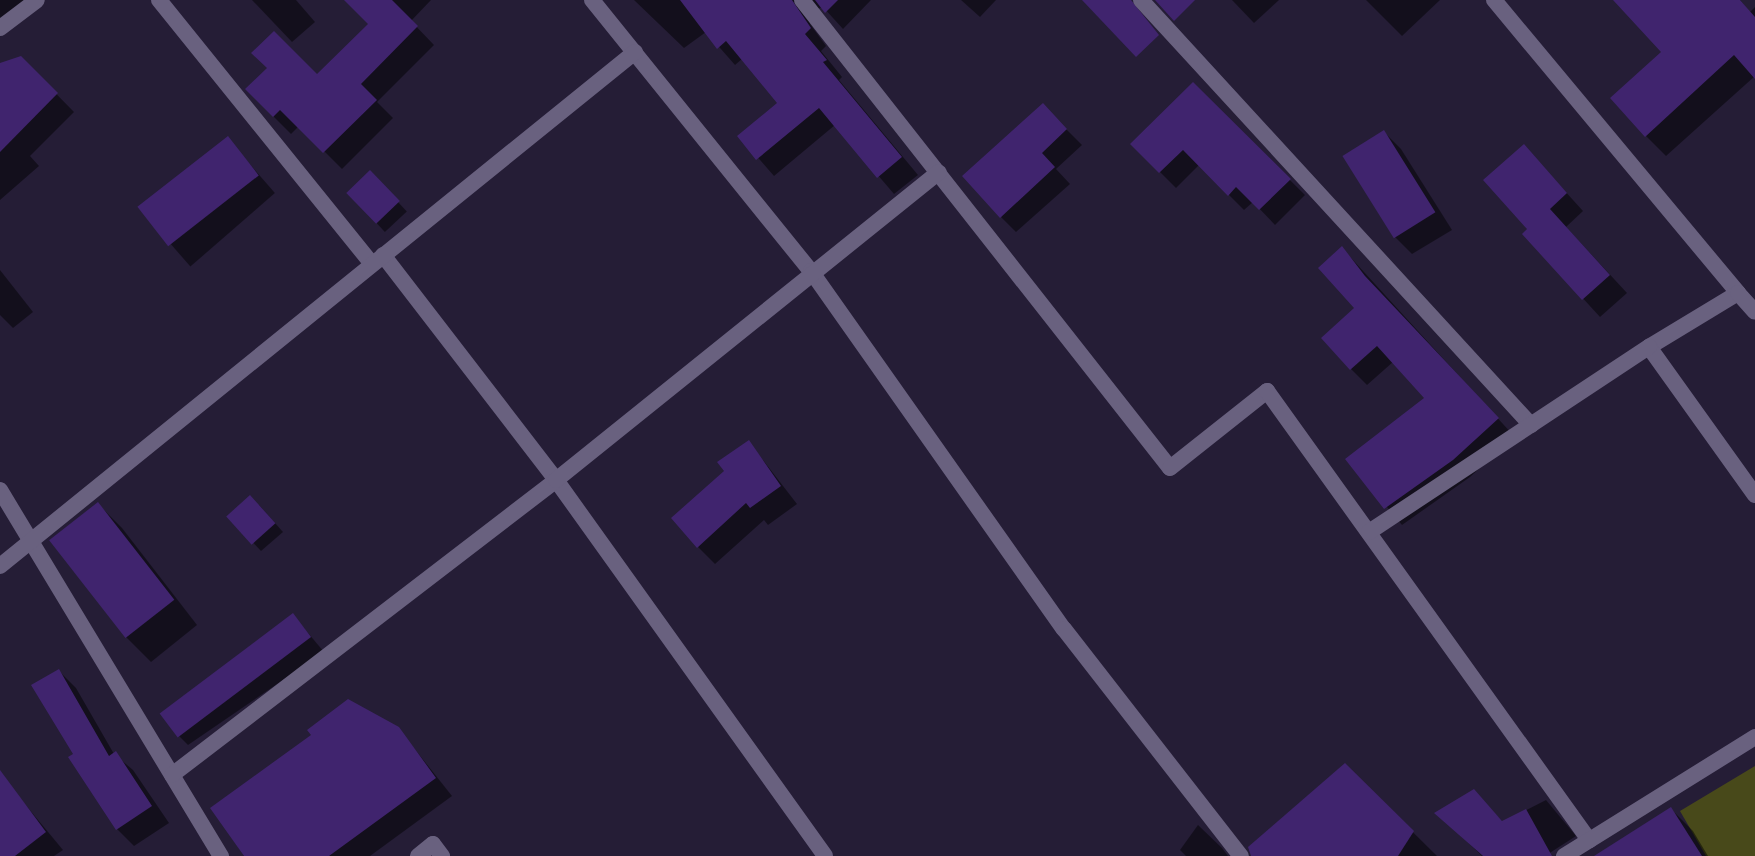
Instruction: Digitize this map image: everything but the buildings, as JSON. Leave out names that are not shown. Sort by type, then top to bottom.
[{"type":"street","points":[[0,28],[37,0]]},
{"type":"street","points":[[159,0],[377,260],[556,480],[825,856]]},
{"type":"street","points":[[592,0],[811,271],[1065,629],[1241,856]]},
{"type":"street","points":[[802,0],[1170,468],[1267,391],[1589,840]]},
{"type":"street","points":[[1141,0],[1531,425]]},
{"type":"street","points":[[1494,0],[1755,312]]},
{"type":"street","points":[[0,566],[635,52]]},
{"type":"street","points":[[172,775],[556,480],[811,271],[939,172]]},
{"type":"street","points":[[1369,532],[1649,347],[1738,293]]},
{"type":"street","points":[[1649,347],[1755,495]]},
{"type":"street","points":[[0,490],[221,856]]},
{"type":"street","points":[[1564,856],[1755,737]]},
{"type":"street","points":[[418,856],[434,844],[442,856]]},
{"type":"shaded area","points":[[1755,766],[1755,856],[1706,856],[1680,811]]}]
